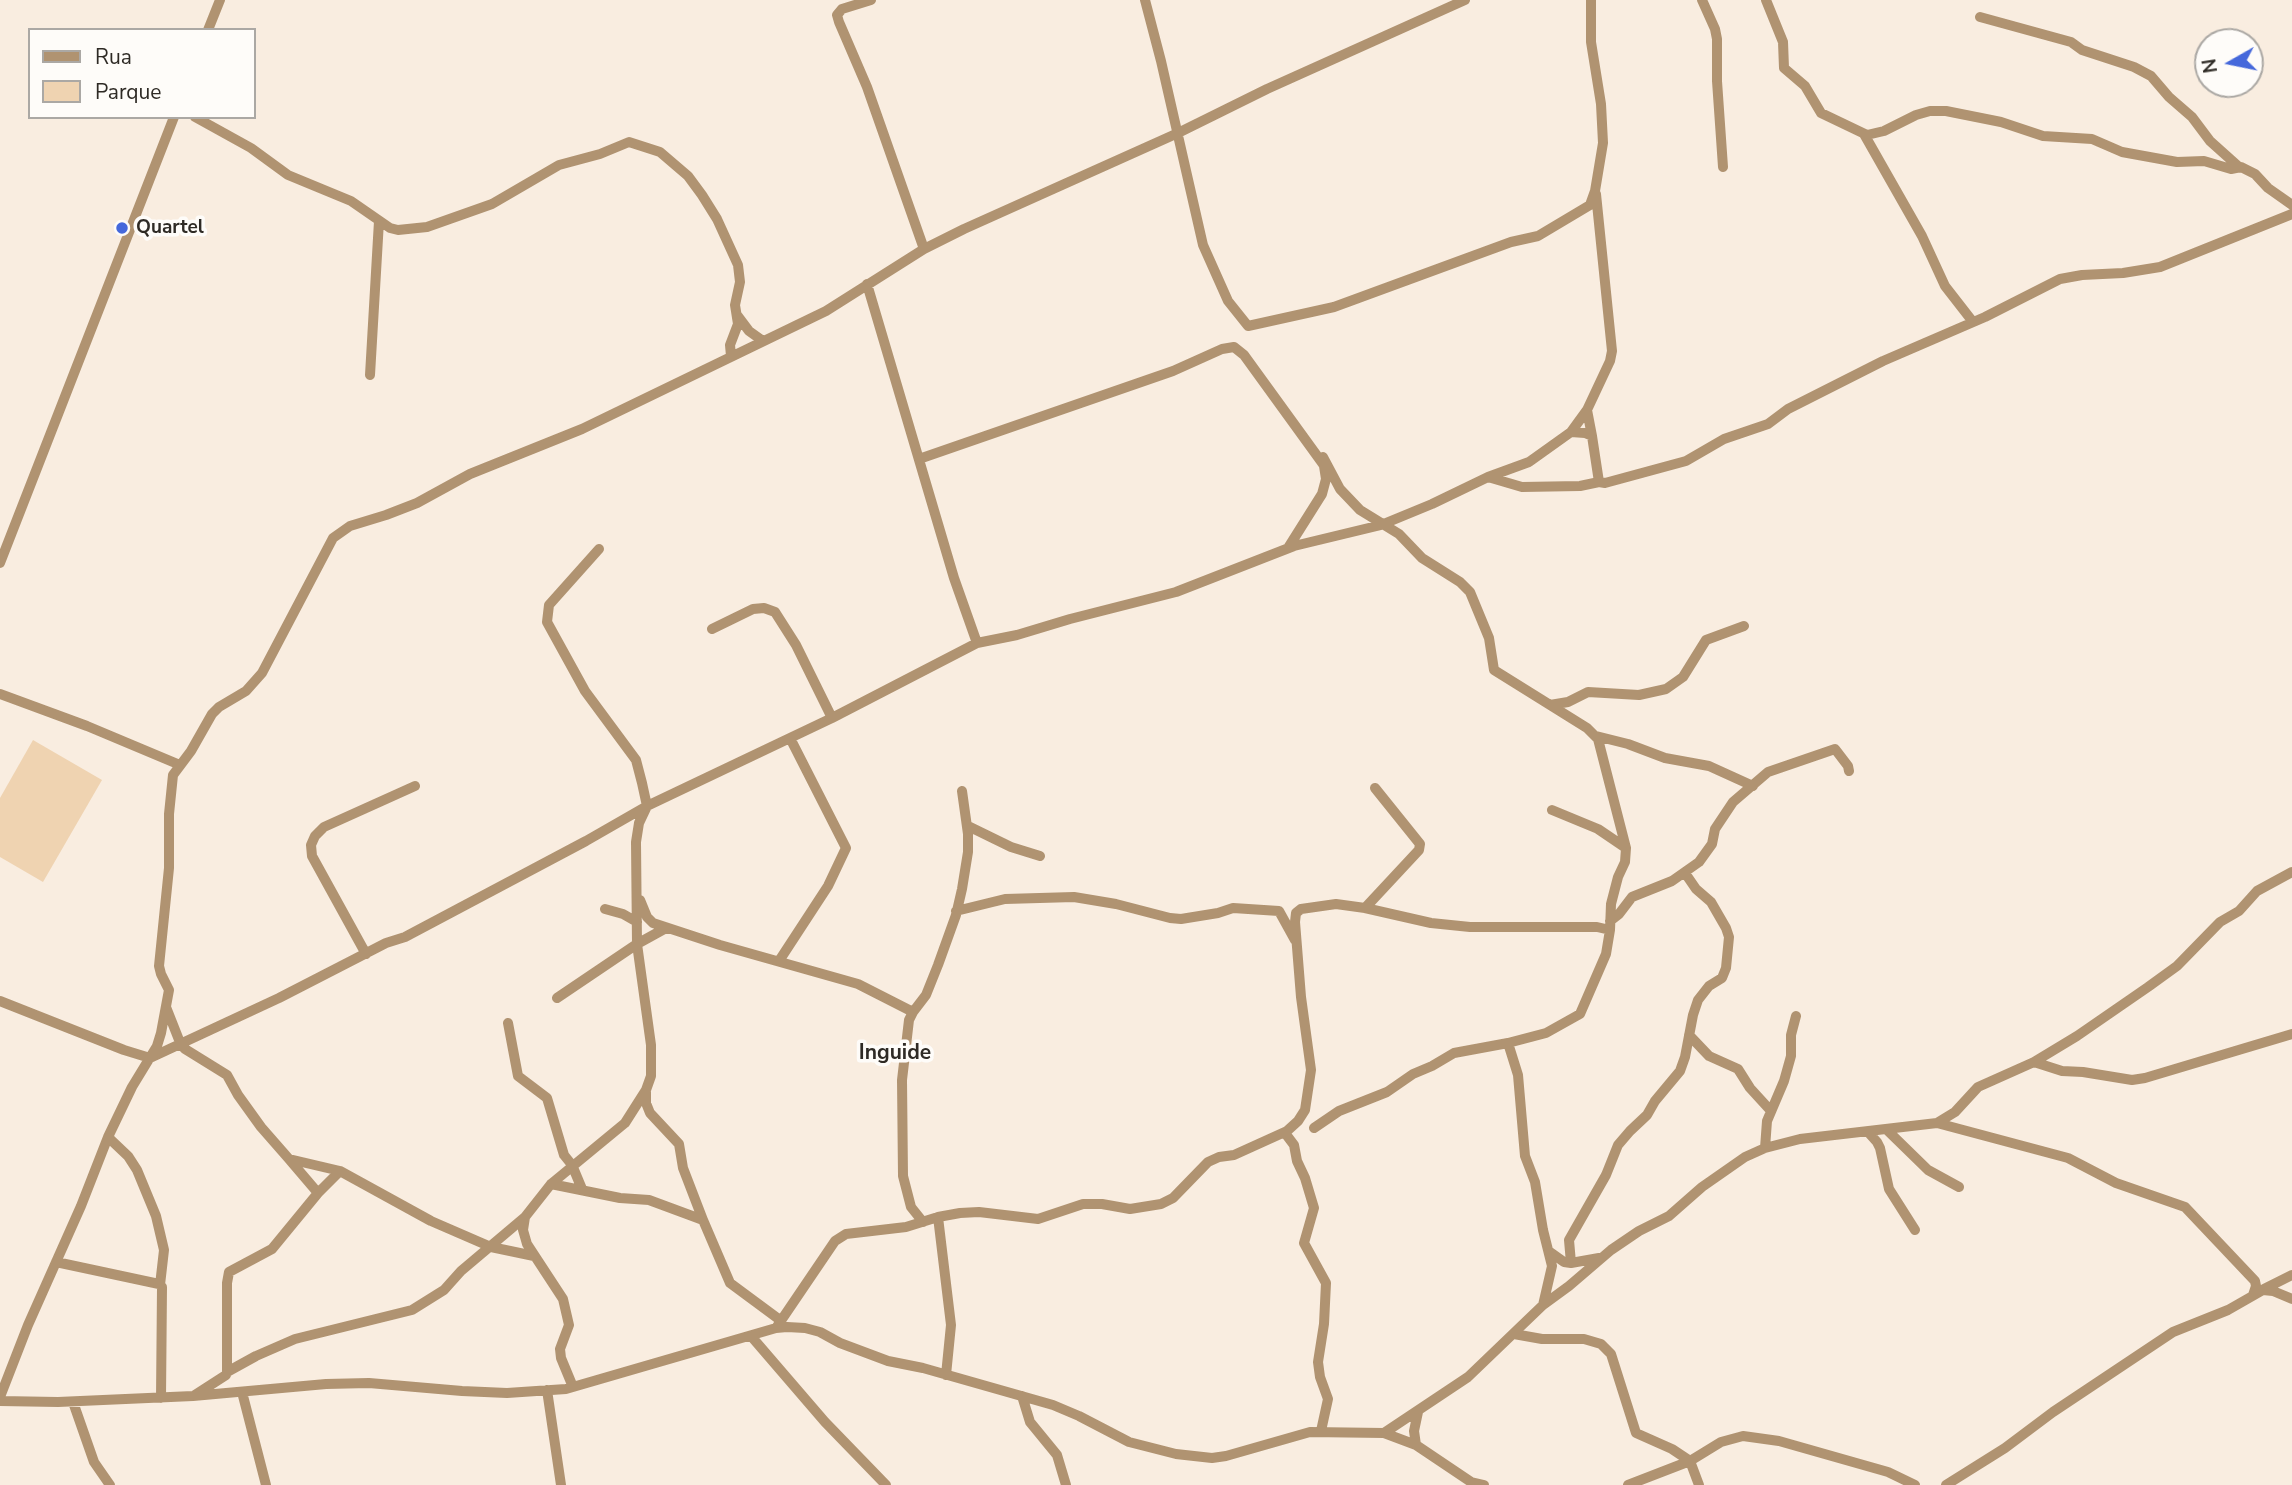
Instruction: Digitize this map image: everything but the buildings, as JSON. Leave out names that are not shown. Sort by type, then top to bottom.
[{"type":"street","points":[[209,28],[219,0]]},
{"type":"street","points":[[871,0],[842,9],[838,15],[839,22],[867,88],[924,249]]},
{"type":"street","points":[[1144,0],[1203,245],[1228,301],[1248,326],[1334,307],[1511,242],[1538,236],[1590,205],[1603,143],[1601,104],[1591,42],[1591,0]]},
{"type":"street","points":[[1465,0],[964,229],[924,249],[826,311],[582,429],[470,474],[417,503],[350,526],[332,538],[262,673],[246,691],[212,714],[172,780],[169,868],[159,966],[169,987],[161,1033],[108,1137],[28,1325],[0,1399],[73,1402],[369,1383],[507,1393],[573,1387],[751,1336],[778,1324],[831,1247],[840,1238],[855,1232],[898,1228],[938,1217],[979,1212],[1038,1219],[1083,1204],[1130,1209],[1167,1202],[1208,1161],[1234,1156],[1285,1133],[1305,1110],[1311,1070],[1301,996],[1295,915],[1301,909],[1336,904],[1431,923],[1470,927],[1610,925],[1635,895],[1660,888],[1699,862],[1710,848],[1715,829],[1733,802],[1775,768],[1831,749],[1838,750],[1849,771]]},
{"type":"street","points":[[1702,0],[1717,39],[1723,167]]},
{"type":"street","points":[[1766,0],[1783,42],[1784,68],[1805,86],[1821,113],[1864,134],[1875,135],[1916,115],[1942,111],[2001,122],[2043,136],[2092,139],[2122,152],[2177,162],[2204,161],[2231,169],[2239,167]]},
{"type":"street","points":[[1980,17],[2071,42],[2082,50],[2134,67],[2151,76],[2169,97],[2192,117],[2210,141],[2239,167],[2255,174],[2268,188],[2292,205]]},
{"type":"street","points":[[0,563],[173,119]]},
{"type":"street","points":[[199,119],[251,148],[288,174],[351,201],[390,228],[398,230],[427,227],[501,200],[559,165],[600,154],[628,142],[660,152],[688,176],[716,219],[738,265],[738,324],[730,345],[731,356]]},
{"type":"street","points":[[1864,134],[1922,236],[1945,286],[1973,322]]},
{"type":"street","points":[[0,1001],[150,1058],[466,905],[647,806],[832,718],[977,643],[1017,635],[1177,592],[1316,540],[1381,525],[1488,477],[1529,463],[1571,432],[1587,410],[1610,361],[1612,351],[1595,191]]},
{"type":"street","points":[[1488,477],[1522,487],[1580,486],[1605,483],[1686,461],[1724,439],[1768,424],[1788,409],[1883,361],[1973,322],[2060,279],[2160,267],[2292,214]]},
{"type":"street","points":[[370,375],[380,221]]},
{"type":"street","points":[[867,284],[954,578],[977,643]]},
{"type":"street","points":[[736,313],[749,331],[763,341]]},
{"type":"street","points":[[919,459],[1173,371],[1222,349],[1234,347],[1244,355],[1324,466]]},
{"type":"street","points":[[1587,410],[1599,482]]},
{"type":"street","points":[[1571,432],[1592,436]]},
{"type":"street","points":[[1286,550],[1322,494],[1326,479],[1323,457],[1339,489],[1360,510],[1399,534],[1422,558],[1465,587],[1473,598],[1489,639],[1493,669],[1596,736],[1665,758],[1710,766],[1753,786]]},
{"type":"street","points":[[227,1371],[295,1339],[412,1310],[444,1290],[461,1271],[525,1217],[551,1184],[625,1123],[646,1090],[651,1076],[651,1045],[637,944],[636,842],[639,823],[647,806],[636,760],[585,691],[547,622],[549,605],[599,549]]},
{"type":"street","points":[[712,629],[753,609],[775,611],[796,645],[832,718]]},
{"type":"street","points":[[1550,705],[1568,702],[1588,692],[1639,695],[1666,689],[1683,677],[1706,640],[1744,626]]},
{"type":"street","points":[[0,694],[87,726],[180,765]]},
{"type":"street","points":[[1314,1128],[1339,1111],[1387,1092],[1413,1074],[1454,1053],[1546,1033],[1580,1014],[1600,971],[1616,884],[1625,862],[1626,848],[1603,754],[1596,736]]},
{"type":"street","points":[[779,961],[828,886],[846,848],[790,738]]},
{"type":"street","points":[[366,954],[312,856],[311,845],[324,827],[415,786]]},
{"type":"street","points":[[1365,908],[1419,850],[1420,844],[1375,788]]},
{"type":"street","points":[[923,1222],[911,1207],[903,1176],[902,1080],[912,1012],[926,995],[956,911],[968,852],[968,826],[962,791]]},
{"type":"street","points":[[1552,810],[1598,829],[1626,848]]},
{"type":"street","points":[[968,826],[1011,847],[1040,856]]},
{"type":"street","points":[[1937,1123],[1955,1112],[1978,1087],[2034,1062],[2148,987],[2177,966],[2220,922],[2239,911],[2258,891],[2292,872]]},
{"type":"street","points":[[1571,1263],[1569,1240],[1606,1175],[1618,1145],[1647,1115],[1680,1071],[1695,1008],[1703,993],[1724,974],[1728,937],[1715,908],[1685,873]]},
{"type":"street","points":[[638,893],[647,917],[653,923],[858,984],[912,1012]]},
{"type":"street","points":[[956,911],[1005,899],[1053,897],[1086,898],[1181,919],[1233,908],[1279,911],[1297,944]]},
{"type":"street","points":[[605,909],[623,914],[637,922]]},
{"type":"street","points":[[557,998],[637,944],[666,928]]},
{"type":"street","points":[[166,1005],[181,1045],[227,1075],[254,1116],[318,1193]]},
{"type":"street","points":[[1765,1148],[1767,1121],[1791,1056],[1791,1035],[1796,1016]]},
{"type":"street","points":[[508,1023],[518,1076],[548,1098],[564,1155],[572,1165],[582,1189]]},
{"type":"street","points":[[2034,1062],[2062,1071],[2132,1080],[2292,1034]]},
{"type":"street","points":[[1689,1035],[1709,1056],[1738,1069],[1754,1093],[1771,1111]]},
{"type":"street","points":[[1508,1042],[1518,1075],[1525,1156],[1535,1182],[1543,1230],[1550,1252],[1552,1271],[1543,1305]]},
{"type":"street","points":[[646,1090],[646,1103],[650,1113],[679,1144],[683,1168],[730,1283],[778,1324],[820,1332],[869,1355],[1053,1405],[1129,1442],[1161,1451],[1212,1458],[1303,1434],[1384,1433],[1416,1445],[1473,1484],[1484,1485]]},
{"type":"street","points":[[1384,1433],[1468,1377],[1543,1305],[1570,1286],[1602,1257],[1639,1231],[1678,1210],[1695,1193],[1733,1164],[1765,1148],[1800,1139],[1937,1123],[2068,1158],[2116,1183],[2179,1203],[2190,1210],[2255,1281],[2258,1292]]},
{"type":"street","points":[[1886,1129],[1928,1170],[1959,1188]]},
{"type":"street","points":[[1868,1132],[1880,1148],[1889,1189],[1915,1230]]},
{"type":"street","points":[[1285,1133],[1294,1145],[1314,1208],[1304,1243],[1326,1283],[1324,1324],[1318,1362],[1328,1399],[1321,1432]]},
{"type":"street","points":[[108,1137],[128,1156],[137,1171],[156,1216],[164,1250],[160,1285],[161,1398]]},
{"type":"street","points":[[289,1159],[340,1171],[431,1221],[491,1247],[534,1256]]},
{"type":"street","points":[[193,1396],[226,1375],[229,1272],[272,1249],[318,1193],[340,1171]]},
{"type":"street","points":[[551,1184],[621,1198],[649,1200],[703,1220]]},
{"type":"street","points":[[525,1217],[523,1230],[527,1244],[563,1299],[569,1325],[560,1349],[561,1358],[573,1387]]},
{"type":"street","points":[[938,1217],[951,1325],[946,1375]]},
{"type":"street","points":[[1550,1252],[1564,1262],[1571,1263],[1602,1257]]},
{"type":"street","points":[[56,1262],[160,1285]]},
{"type":"street","points":[[1946,1485],[2005,1448],[2158,1341],[2191,1323],[2228,1310],[2292,1275]]},
{"type":"street","points":[[2258,1292],[2273,1291],[2292,1299]]},
{"type":"street","points":[[1514,1334],[1542,1339],[1584,1339],[1601,1344],[1611,1354],[1636,1433],[1672,1448],[1690,1461],[1699,1485]]},
{"type":"street","points":[[751,1336],[825,1422],[886,1485]]},
{"type":"street","points":[[547,1390],[561,1485]]},
{"type":"street","points":[[242,1392],[266,1485]]},
{"type":"street","points":[[1022,1396],[1030,1422],[1057,1455],[1066,1485]]},
{"type":"street","points":[[73,1402],[94,1462],[110,1485]]},
{"type":"street","points":[[1416,1445],[1414,1431],[1418,1412]]},
{"type":"street","points":[[1628,1485],[1690,1461],[1726,1440],[1743,1436],[1779,1441],[1881,1470],[1915,1485]]},
{"type":"green space","points":[[33,740],[102,780],[43,882],[0,857],[0,798]]},
{"type":"place","name":"Quartel","points":[[122,228]]},
{"type":"district","name":"Inguide","points":[[895,1054]]}]
